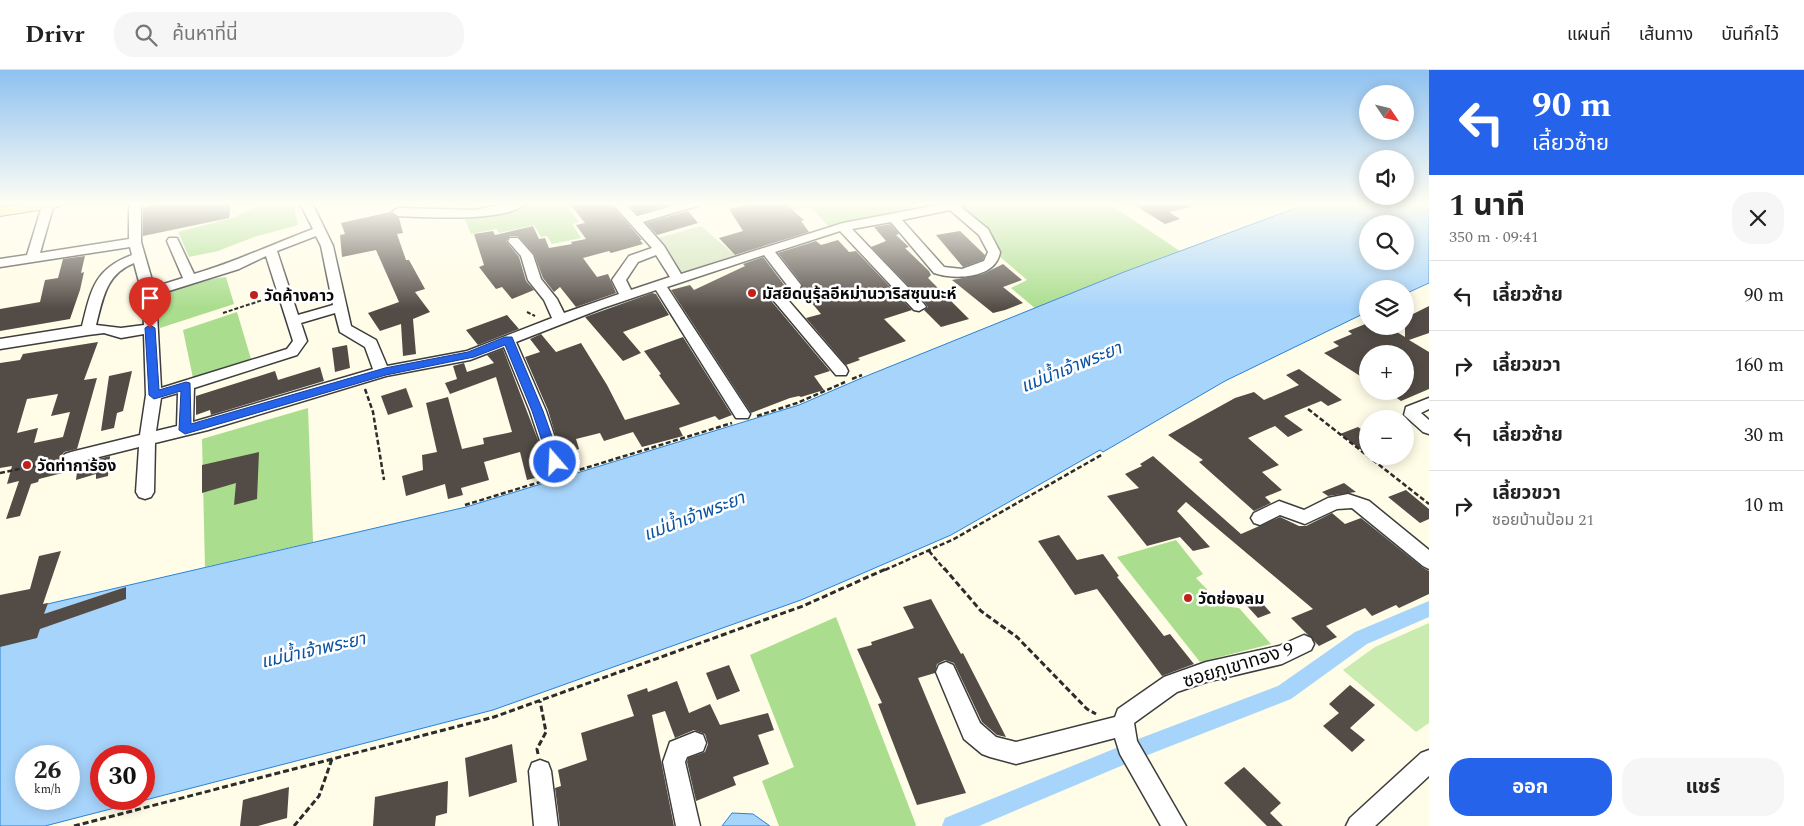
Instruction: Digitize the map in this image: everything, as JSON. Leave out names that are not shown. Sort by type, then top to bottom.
[{"type":"street","points":[[32,258],[40,238]]},
{"type":"street","points":[[135,238],[149,293],[154,395],[147,440],[145,492]]},
{"type":"street","points":[[149,293],[234,266],[299,238]]},
{"type":"street","points":[[325,238],[328,246],[345,329],[364,336],[376,348],[381,370],[385,372]]},
{"type":"street","points":[[651,238],[660,249],[678,280]]},
{"type":"street","points":[[71,458],[185,430],[361,378],[470,355],[560,319],[806,238]]},
{"type":"street","points":[[854,238],[919,307]]},
{"type":"street","points":[[912,238],[939,270],[951,275],[986,267],[993,261],[994,254],[988,238]]},
{"type":"street","points":[[173,241],[190,280]]},
{"type":"street","points":[[514,241],[527,255],[535,280],[550,299],[560,319]]},
{"type":"street","points":[[0,263],[135,242]]},
{"type":"street","points":[[154,395],[278,358],[292,352],[300,342],[270,249]]},
{"type":"street","points":[[627,296],[619,280],[633,259],[660,249]]},
{"type":"street","points":[[767,250],[794,285],[792,291],[781,296],[781,301],[841,372]]},
{"type":"street","points":[[660,286],[744,417]]},
{"type":"street","points":[[293,321],[342,311]]},
{"type":"street","points":[[0,344],[88,330],[104,329],[121,333],[150,328]]},
{"type":"street","points":[[508,340],[535,403],[555,462]]},
{"type":"street","points":[[185,430],[186,386]]},
{"type":"street","points":[[1423,424],[1412,415],[1412,410],[1429,403]]},
{"type":"street","points":[[1260,518],[1278,508],[1305,517],[1344,499],[1354,500],[1429,561]]},
{"type":"street","name":"ซอยภูเขาทอง 9","points":[[1122,726],[1126,716],[1137,706],[1171,684],[1206,672],[1282,655],[1304,644]]},
{"type":"street","points":[[946,672],[972,731],[990,746],[1016,753],[1122,726],[1128,746],[1174,826]]},
{"type":"street","points":[[688,826],[674,762],[678,750],[695,743]]},
{"type":"street","points":[[1358,826],[1429,761]]},
{"type":"street","points":[[540,771],[546,826]]},
{"type":"lane","points":[[88,330],[100,280],[116,266],[140,256]]},
{"type":"path","points":[[223,313],[284,293]]},
{"type":"path","points":[[465,505],[744,417],[797,403],[862,375]]},
{"type":"path","points":[[361,378],[372,412],[384,480]]},
{"type":"path","points":[[1308,410],[1429,504]]},
{"type":"path","points":[[74,826],[494,717],[804,606],[954,539],[1103,454]]},
{"type":"path","points":[[0,473],[71,458]]},
{"type":"path","points":[[929,550],[981,611],[1017,637],[1087,709],[1122,726]]},
{"type":"path","points":[[540,700],[546,732],[537,749],[540,771]]},
{"type":"path","points":[[294,826],[314,807],[324,788],[332,759]]},
{"type":"green space","points":[[181,238],[251,238],[218,251],[189,257]]},
{"type":"green space","points":[[548,238],[580,238],[552,244]]},
{"type":"green space","points":[[658,238],[715,238],[737,257],[681,272],[676,270]]},
{"type":"green space","points":[[984,238],[1161,238],[1180,251],[1036,309],[1011,288],[1027,280],[998,255]]},
{"type":"green space","points":[[226,277],[234,304],[160,328],[153,298],[189,285]]},
{"type":"green space","points":[[237,312],[251,359],[193,378],[183,330]]},
{"type":"green space","points":[[308,408],[313,542],[205,567],[202,439]]},
{"type":"green space","points":[[1176,540],[1203,574],[1196,578],[1223,606],[1239,608],[1271,644],[1200,662],[1117,557]]},
{"type":"green space","points":[[836,617],[915,826],[779,826],[762,781],[794,767],[750,655]]},
{"type":"green space","points":[[1429,623],[1429,723],[1416,732],[1343,670],[1375,647]]},
{"type":"water","name":"แม่น้ำเจ้าพระยา","points":[[1214,238],[1359,238],[1359,270],[1414,270],[1414,238],[1429,238],[1429,283],[1414,290],[1414,280],[1359,280],[1359,316],[1225,381],[1103,452],[1100,450],[951,535],[801,600],[493,710],[155,798],[155,745],[90,745],[90,810],[107,810],[45,826],[0,826],[0,615],[466,507],[799,405],[1124,272]]},
{"type":"water","points":[[732,813],[753,814],[770,826],[722,826]]},
{"type":"building","points":[[340,238],[398,238],[406,260],[409,260],[425,289],[415,292],[430,312],[413,319],[416,354],[403,356],[401,324],[380,331],[368,313],[399,302],[376,250],[342,257]]},
{"type":"building","points":[[475,238],[508,238],[506,241],[519,257],[526,281],[534,290],[512,299],[502,287],[496,289],[479,267],[484,265]]},
{"type":"building","points":[[520,238],[545,238],[549,248],[572,244],[571,242],[586,239],[641,238],[643,244],[583,258],[597,277],[608,274],[616,293],[576,307],[560,287],[554,292],[543,278],[534,254]]},
{"type":"building","points":[[719,238],[789,238],[735,255]]},
{"type":"building","points":[[884,238],[900,238],[909,247],[905,248],[929,271],[931,275],[928,278],[969,319],[941,327],[924,310],[928,307],[925,303],[871,247],[886,241]]},
{"type":"building","points":[[939,238],[968,238],[985,255],[983,260],[963,267]]},
{"type":"building","points":[[838,240],[849,252],[856,251],[912,310],[884,319],[906,341],[858,358],[860,360],[846,365],[806,318],[821,314],[801,290],[802,284],[778,253],[816,241],[821,245]]},
{"type":"building","points":[[85,256],[80,290],[70,319],[0,331],[0,309],[40,302],[45,280],[58,278],[63,259]]},
{"type":"building","points":[[763,257],[785,286],[768,297],[830,371],[814,376],[824,390],[801,397],[790,398],[751,413],[671,290],[690,285],[694,290],[745,266],[743,264]]},
{"type":"building","points":[[1003,264],[1022,280],[1003,287],[1023,303],[1005,310],[993,313],[952,280],[983,274]]},
{"type":"building","points":[[652,293],[656,294],[669,315],[623,332],[641,353],[623,361],[585,317]]},
{"type":"building","points":[[1429,306],[1429,333],[1409,340],[1429,352],[1429,389],[1414,395],[1414,345],[1359,345],[1359,375],[1324,353],[1339,346],[1333,342],[1352,334],[1348,331],[1359,327],[1359,335],[1402,335],[1405,337],[1405,335],[1414,335],[1414,314]]},
{"type":"building","points":[[507,315],[519,329],[478,345],[466,330]]},
{"type":"building","points":[[541,334],[556,352],[581,343],[607,385],[625,420],[680,404],[644,351],[683,337],[732,415],[719,420],[715,416],[679,428],[683,436],[642,447],[633,432],[604,441],[600,433],[576,439],[579,449],[576,450],[580,459],[564,464],[548,410],[525,357],[540,352],[530,339]]},
{"type":"building","points":[[98,342],[84,380],[97,378],[77,449],[64,452],[61,457],[64,464],[72,466],[70,471],[39,479],[38,482],[31,484],[20,516],[6,519],[19,481],[7,484],[12,466],[0,468],[0,363],[20,360],[23,354]],"holes":[[[58,394],[51,416],[70,412],[63,437],[34,443],[38,428],[17,433],[27,399]]]},
{"type":"building","points":[[347,345],[350,368],[335,372],[332,348]]},
{"type":"building","points":[[503,349],[551,474],[527,480],[520,452],[484,462],[489,480],[461,488],[463,495],[448,499],[445,484],[406,496],[402,476],[423,470],[422,455],[437,452],[426,403],[448,397],[462,449],[484,444],[483,438],[512,432],[496,377],[450,394],[445,383],[457,379],[453,366],[464,363],[467,372],[494,363],[487,355]]},
{"type":"building","points":[[320,367],[324,381],[211,415],[210,410],[196,415],[196,396],[275,371],[278,380]]},
{"type":"building","points":[[1299,369],[1342,400],[1328,406],[1321,401],[1284,416],[1303,430],[1288,437],[1275,426],[1248,438],[1279,465],[1262,472],[1282,490],[1265,497],[1271,503],[1254,511],[1199,462],[1203,460],[1168,435],[1235,398],[1254,392],[1264,400],[1299,385],[1286,375]]},
{"type":"building","points":[[132,371],[123,411],[117,413],[114,428],[101,431],[109,376]]},
{"type":"building","points":[[406,388],[413,407],[388,415],[381,396]]},
{"type":"building","points":[[1359,428],[1359,448],[1340,434]]},
{"type":"building","points":[[259,452],[257,499],[234,505],[236,483],[202,493],[202,465]]},
{"type":"building","points":[[110,456],[108,476],[96,479],[96,474],[76,480],[78,464]]},
{"type":"building","points":[[1153,456],[1241,534],[1280,517],[1299,526],[1306,526],[1332,513],[1345,524],[1361,518],[1429,571],[1429,594],[1399,608],[1396,605],[1372,616],[1365,608],[1326,626],[1337,637],[1319,646],[1291,618],[1313,609],[1186,502],[1177,511],[1210,547],[1193,551],[1180,537],[1147,546],[1107,496],[1139,488],[1125,474],[1142,466],[1140,464]]},
{"type":"building","points":[[1344,483],[1356,492],[1328,496],[1322,492]]},
{"type":"building","points":[[1406,490],[1429,509],[1429,519],[1420,523],[1388,497]]},
{"type":"building","points":[[1059,535],[1077,560],[1103,554],[1119,576],[1117,577],[1164,636],[1170,634],[1194,664],[1162,676],[1097,589],[1075,595],[1038,541]]},
{"type":"building","points":[[61,551],[43,604],[48,603],[44,614],[126,587],[126,599],[40,629],[37,638],[0,647],[0,595],[30,589],[39,556]]},
{"type":"building","points":[[1253,593],[1271,613],[1258,618],[1239,597]]},
{"type":"building","points":[[931,599],[961,654],[963,653],[1006,737],[997,735],[982,722],[954,663],[945,660],[937,664],[935,673],[918,678],[966,793],[917,805],[878,704],[882,703],[857,649],[872,645],[871,642],[914,628],[903,607]]},
{"type":"building","points":[[729,665],[740,691],[717,700],[706,673]]},
{"type":"building","points":[[677,681],[689,713],[710,704],[720,725],[768,713],[774,730],[758,735],[769,764],[733,777],[736,785],[696,801],[687,762],[688,758],[705,752],[708,744],[705,734],[694,730],[675,738],[665,711],[652,715],[674,826],[560,826],[555,788],[561,786],[558,770],[587,760],[581,733],[634,716],[627,695],[647,688],[648,692]]},
{"type":"building","points":[[1350,685],[1375,705],[1350,728],[1365,740],[1352,752],[1323,726],[1339,713],[1329,704]]},
{"type":"building","points":[[512,744],[517,782],[469,797],[465,758]]},
{"type":"building","points":[[1244,767],[1281,803],[1270,813],[1283,826],[1267,826],[1224,783]]},
{"type":"building","points":[[448,781],[447,813],[436,816],[435,826],[373,826],[375,797]]},
{"type":"building","points":[[289,787],[287,818],[258,826],[240,826],[243,800]]},
{"type":"waterway","points":[[1140,748],[1284,693],[1361,638],[1429,609]]},
{"type":"waterway","points":[[953,826],[1121,756]]},
{"type":"place","name":"มัสยิดนูรุ้ลอีหม่านวาริสซุนนะห์","points":[[752,293]]},
{"type":"place","name":"วัดค้างคาว","points":[[254,295]]},
{"type":"place","name":"วัดท่าการ้อง","points":[[27,465]]},
{"type":"place","name":"วัดช่องลม","points":[[1188,598]]},
{"type":"route","points":[[150,328],[154,395],[186,386],[185,430],[385,372],[470,355],[508,340],[525,377],[555,462]]}]
